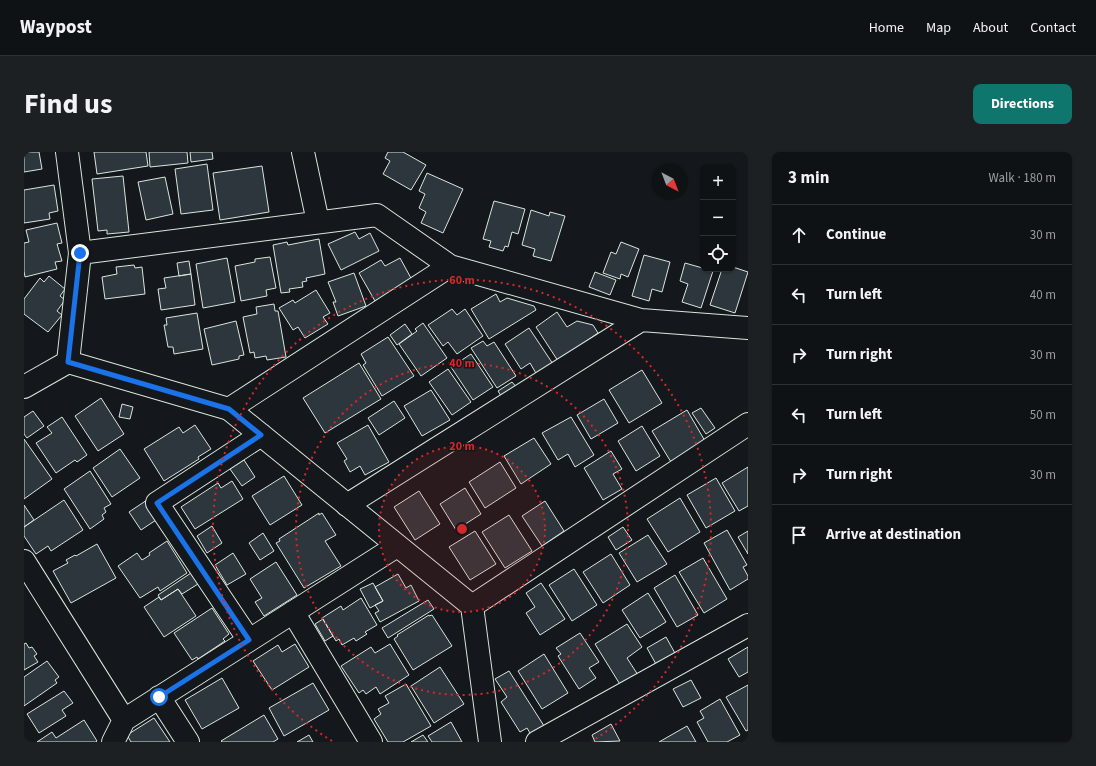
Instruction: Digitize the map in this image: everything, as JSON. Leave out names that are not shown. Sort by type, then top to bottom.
[{"type":"street","points":[[67,152],[80,253],[68,362]]},
{"type":"street","points":[[303,152],[318,222]]},
{"type":"street","points":[[80,253],[377,215],[450,266],[641,320],[748,328]]},
{"type":"street","points":[[229,409],[450,266]]},
{"type":"street","points":[[347,505],[641,320]]},
{"type":"street","points":[[24,387],[68,362],[229,409],[472,606],[490,742]]},
{"type":"street","points":[[472,606],[748,424]]},
{"type":"street","points":[[249,640],[157,503],[261,435]]},
{"type":"street","points":[[113,742],[124,720],[397,546]]},
{"type":"street","points":[[24,561],[124,720]]},
{"type":"street","points":[[293,612],[371,742]]},
{"type":"street","points":[[537,742],[748,625]]},
{"type":"street","points":[[159,697],[188,742]]},
{"type":"building","points":[[24,152],[39,152],[42,169],[24,172]]},
{"type":"building","points":[[94,152],[146,152],[148,166],[97,174]]},
{"type":"building","points":[[149,152],[187,152],[188,163],[150,167]]},
{"type":"building","points":[[190,152],[212,152],[213,159],[191,162]]},
{"type":"building","points":[[388,152],[403,152],[426,165],[411,190],[383,174],[390,161],[385,158]]},
{"type":"building","points":[[207,164],[213,210],[181,214],[175,169]]},
{"type":"building","points":[[262,166],[269,212],[220,220],[213,173]]},
{"type":"building","points":[[427,173],[463,189],[443,233],[421,223],[426,212],[419,208],[425,194],[419,191]]},
{"type":"building","points":[[123,176],[129,232],[107,234],[107,230],[98,231],[92,179]]},
{"type":"building","points":[[165,177],[173,214],[146,220],[138,182]]},
{"type":"building","points":[[54,185],[58,211],[49,213],[50,219],[24,223],[24,190]]},
{"type":"building","points":[[494,201],[525,209],[518,234],[512,232],[508,247],[505,246],[503,251],[489,247],[491,241],[483,239]]},
{"type":"building","points":[[531,210],[549,216],[550,212],[565,216],[551,261],[533,256],[535,249],[522,245]]},
{"type":"building","points":[[57,223],[62,243],[57,244],[62,261],[55,262],[57,269],[25,277],[24,243],[29,242],[26,230]]},
{"type":"building","points":[[355,232],[359,239],[370,233],[379,251],[341,270],[328,244]]},
{"type":"building","points":[[319,239],[325,274],[306,278],[307,281],[302,282],[303,287],[289,289],[290,292],[281,293],[273,245],[287,242],[288,245]]},
{"type":"building","points":[[621,242],[639,249],[628,277],[621,274],[620,279],[603,273],[611,252],[616,254]]},
{"type":"building","points":[[644,255],[670,262],[662,292],[652,289],[649,301],[632,296]]},
{"type":"building","points":[[270,257],[276,288],[266,290],[267,296],[241,301],[235,266],[255,262],[255,259]]},
{"type":"building","points":[[227,258],[235,302],[203,308],[196,264]]},
{"type":"building","points":[[400,258],[412,280],[375,301],[359,273],[381,260],[385,266]]},
{"type":"building","points":[[189,261],[191,274],[179,276],[177,263]]},
{"type":"building","points":[[685,263],[700,267],[700,272],[713,272],[701,308],[682,302],[688,284],[680,281]]},
{"type":"building","points":[[134,265],[135,268],[142,267],[145,294],[105,299],[102,277],[117,274],[116,267]]},
{"type":"building","points":[[736,268],[748,272],[735,313],[710,305],[721,272],[736,272]]},
{"type":"building","points":[[595,272],[616,280],[610,295],[589,287]]},
{"type":"building","points":[[354,273],[366,306],[338,316],[333,302],[336,302],[328,282]]},
{"type":"building","points":[[191,274],[195,305],[161,310],[158,289],[166,288],[164,278]]},
{"type":"building","points":[[49,276],[65,289],[60,296],[65,300],[57,311],[62,315],[48,332],[24,314],[24,299],[40,278],[44,282]]},
{"type":"building","points":[[316,290],[330,313],[323,317],[328,324],[305,338],[298,327],[293,330],[279,308],[293,300],[295,303]]},
{"type":"building","points":[[496,294],[500,302],[507,298],[534,306],[536,310],[489,339],[471,309]]},
{"type":"building","points":[[274,304],[275,311],[278,311],[286,357],[267,360],[266,356],[255,358],[254,352],[250,353],[243,317],[257,314],[256,307]]},
{"type":"building","points":[[452,309],[457,315],[465,309],[483,336],[457,354],[448,342],[443,346],[428,325]]},
{"type":"building","points":[[557,312],[567,327],[577,321],[593,325],[598,333],[558,361],[536,327]]},
{"type":"building","points":[[197,313],[203,349],[174,354],[173,347],[168,347],[164,325],[167,325],[166,318]]},
{"type":"building","points":[[236,321],[244,355],[239,356],[239,359],[212,365],[204,329]]},
{"type":"building","points":[[423,323],[447,358],[421,376],[399,344],[417,331],[415,329]]},
{"type":"building","points":[[405,324],[412,334],[397,345],[390,335]]},
{"type":"building","points":[[529,328],[553,364],[537,375],[530,363],[521,369],[505,344]]},
{"type":"building","points":[[388,337],[414,376],[382,396],[363,365],[366,363],[361,354]]},
{"type":"building","points":[[483,341],[487,346],[494,342],[516,376],[497,388],[471,348]]},
{"type":"building","points":[[471,354],[493,387],[473,400],[451,367]]},
{"type":"building","points":[[359,363],[381,399],[325,433],[303,398]]},
{"type":"building","points":[[448,369],[471,402],[452,415],[429,382]]},
{"type":"building","points":[[642,370],[662,403],[629,423],[609,390]]},
{"type":"building","points":[[512,382],[518,389],[503,399],[498,391]]},
{"type":"building","points":[[431,390],[450,420],[422,436],[404,406]]},
{"type":"building","points":[[101,398],[124,434],[98,451],[75,416]]},
{"type":"building","points":[[604,399],[618,423],[591,439],[577,415]]},
{"type":"building","points":[[394,401],[405,418],[379,435],[368,418]]},
{"type":"building","points":[[122,404],[133,407],[130,419],[119,417]]},
{"type":"building","points":[[701,408],[715,428],[706,434],[692,413]]},
{"type":"building","points":[[687,410],[705,441],[671,462],[652,431]]},
{"type":"building","points":[[33,411],[44,426],[27,438],[24,434],[24,417]]},
{"type":"building","points":[[62,417],[87,455],[77,462],[75,460],[56,473],[36,443],[52,433],[47,427]]},
{"type":"building","points":[[571,417],[594,455],[575,467],[568,454],[558,460],[542,433]]},
{"type":"building","points":[[195,425],[211,449],[198,457],[199,459],[164,481],[144,449],[179,427],[183,433]]},
{"type":"building","points":[[368,425],[389,462],[365,475],[360,466],[350,472],[344,461],[347,459],[337,443]]},
{"type":"building","points":[[642,426],[660,456],[636,471],[618,441]]},
{"type":"building","points":[[534,438],[551,464],[521,484],[504,456]]},
{"type":"building","points":[[24,439],[52,479],[24,499]]},
{"type":"building","points":[[120,449],[140,478],[112,497],[93,468]]},
{"type":"building","points":[[611,451],[622,469],[613,474],[622,489],[603,500],[584,468]]},
{"type":"building","points":[[244,460],[255,477],[242,486],[230,469]]},
{"type":"building","points":[[500,462],[516,488],[485,508],[469,482]]},
{"type":"building","points":[[748,467],[748,506],[739,511],[722,483]]},
{"type":"building","points":[[90,471],[111,504],[104,508],[106,512],[102,515],[104,519],[90,529],[64,489]]},
{"type":"building","points":[[284,476],[302,505],[270,525],[252,496]]},
{"type":"building","points":[[716,478],[735,511],[706,528],[687,495]]},
{"type":"building","points":[[232,481],[243,499],[195,529],[181,507],[218,483],[221,488]]},
{"type":"building","points":[[465,488],[481,514],[456,530],[440,504]]},
{"type":"building","points":[[419,491],[440,524],[415,540],[394,507]]},
{"type":"building","points":[[680,498],[700,532],[668,552],[647,519]]},
{"type":"building","points":[[64,500],[83,530],[51,551],[48,546],[36,554],[24,536],[24,527]]},
{"type":"building","points":[[147,500],[159,518],[141,530],[129,512]]},
{"type":"building","points":[[545,501],[564,531],[542,546],[522,516]]},
{"type":"building","points":[[24,505],[34,520],[24,527]]},
{"type":"building","points":[[319,513],[319,515],[322,513],[336,535],[325,541],[341,566],[304,588],[276,543],[280,541],[279,539]]},
{"type":"building","points":[[509,515],[532,551],[505,568],[482,532]]},
{"type":"building","points":[[212,526],[222,543],[207,553],[197,536]]},
{"type":"building","points":[[623,527],[632,540],[616,550],[608,537]]},
{"type":"building","points":[[727,530],[747,565],[743,567],[748,576],[748,579],[730,590],[704,543]]},
{"type":"building","points":[[475,531],[496,564],[470,580],[449,547]]},
{"type":"building","points":[[748,531],[748,554],[738,537]]},
{"type":"building","points":[[263,533],[274,551],[260,560],[249,543]]},
{"type":"building","points":[[648,535],[667,564],[637,582],[619,553]]},
{"type":"building","points":[[167,541],[187,573],[160,591],[158,587],[140,598],[118,566],[137,553],[142,560],[150,555],[149,553]]},
{"type":"building","points":[[97,544],[116,578],[71,603],[53,571],[68,563],[66,560]]},
{"type":"building","points":[[233,553],[246,574],[227,585],[215,565]]},
{"type":"building","points":[[611,554],[630,585],[603,603],[583,572]]},
{"type":"building","points":[[703,558],[727,599],[704,613],[679,572]]},
{"type":"building","points":[[276,562],[297,595],[264,616],[255,602],[262,598],[250,579]]},
{"type":"building","points":[[574,569],[597,605],[572,621],[549,585]]},
{"type":"building","points":[[191,573],[198,584],[182,594],[178,589],[161,600],[158,595]]},
{"type":"building","points":[[398,574],[406,588],[411,585],[419,601],[380,622],[375,613],[379,611],[375,605],[383,601],[375,587]]},
{"type":"building","points":[[675,575],[698,615],[677,627],[654,588]]},
{"type":"building","points":[[373,583],[383,601],[370,608],[360,589]]},
{"type":"building","points":[[541,583],[565,619],[540,635],[526,613],[535,607],[526,593]]},
{"type":"building","points":[[178,589],[196,616],[164,637],[144,607],[159,597],[161,600]]},
{"type":"building","points":[[648,593],[666,622],[640,638],[622,610]]},
{"type":"building","points":[[361,598],[377,625],[365,632],[367,634],[356,641],[354,638],[342,645],[339,639],[336,641],[322,618],[341,606],[343,610]]},
{"type":"building","points":[[428,600],[434,609],[388,638],[382,628]]},
{"type":"building","points":[[212,608],[229,634],[223,639],[225,641],[198,659],[197,657],[192,660],[174,633]]},
{"type":"building","points":[[429,615],[432,615],[452,646],[413,670],[394,639],[398,636],[397,635]]},
{"type":"building","points":[[323,619],[333,636],[325,641],[315,624]]},
{"type":"building","points":[[627,624],[642,647],[627,658],[638,675],[621,686],[595,644]]},
{"type":"building","points":[[580,633],[599,662],[589,668],[596,678],[579,689],[558,656],[561,654],[556,648]]},
{"type":"building","points":[[666,637],[676,655],[657,666],[647,648]]},
{"type":"building","points":[[26,643],[29,648],[32,647],[37,654],[34,656],[38,662],[24,670],[24,644]]},
{"type":"building","points":[[295,644],[309,667],[272,690],[253,661],[278,645],[282,652]]},
{"type":"building","points":[[390,644],[409,675],[380,694],[376,687],[366,694],[363,690],[359,693],[341,666],[371,647],[375,653]]},
{"type":"building","points":[[748,647],[748,672],[739,677],[728,659]]},
{"type":"building","points":[[544,654],[568,693],[542,709],[518,671]]},
{"type":"building","points":[[47,661],[59,677],[55,680],[57,683],[24,706],[24,677]]},
{"type":"building","points":[[440,667],[464,704],[434,723],[411,686]]},
{"type":"building","points":[[509,671],[546,729],[533,738],[527,728],[520,732],[501,702],[507,697],[495,679]]},
{"type":"building","points":[[222,678],[239,708],[202,729],[185,700]]},
{"type":"building","points":[[691,680],[701,698],[683,707],[673,689]]},
{"type":"building","points":[[313,683],[329,710],[284,736],[269,708]]},
{"type":"building","points":[[406,684],[431,726],[403,742],[388,742],[374,719],[381,714],[378,709],[389,703],[385,696]]},
{"type":"building","points":[[748,685],[748,730],[746,731],[726,697]]},
{"type":"building","points":[[64,691],[73,703],[62,710],[66,716],[39,733],[27,714]]},
{"type":"building","points":[[720,699],[740,735],[727,742],[708,742],[697,722],[704,718],[700,711]]},
{"type":"building","points":[[264,715],[278,739],[273,742],[221,741]]},
{"type":"building","points":[[154,718],[170,742],[131,742],[127,735]]},
{"type":"building","points":[[84,720],[97,741],[96,742],[37,742],[52,732],[56,738]]},
{"type":"building","points":[[451,722],[462,742],[432,742],[428,736]]},
{"type":"building","points":[[611,724],[620,741],[595,742],[592,735]]},
{"type":"building","points":[[687,726],[696,742],[659,742]]},
{"type":"building","points":[[309,735],[313,742],[297,742]]},
{"type":"building","points":[[423,735],[428,742],[411,742]]},
{"type":"route","points":[[80,253],[68,362],[229,409],[261,435],[157,503],[249,640],[159,697]]}]
